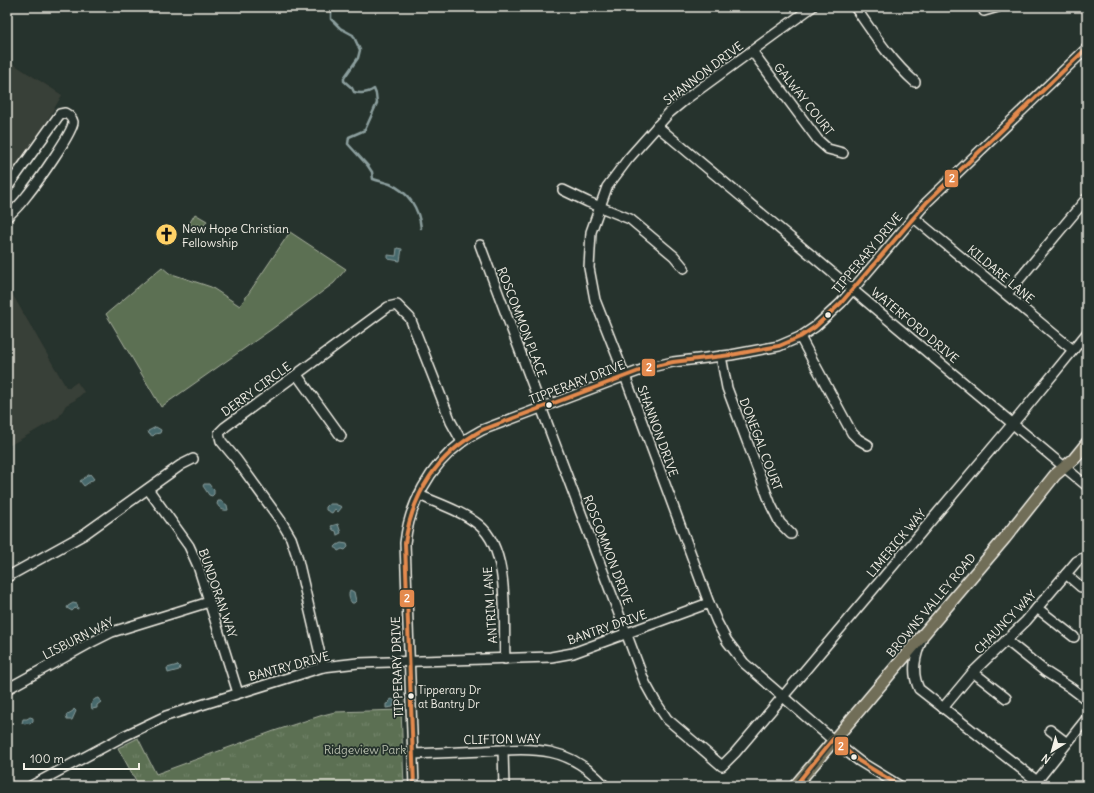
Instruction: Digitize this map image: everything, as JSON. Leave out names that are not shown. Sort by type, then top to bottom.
[{"type":"main road","name":"BROWNS VALLEY ROAD","points":[[795,786],[1056,475],[1074,459],[1087,443]]},
{"type":"street","name":"SHANNON DRIVE","points":[[812,7],[686,99],[669,113],[657,126],[607,187],[591,232],[590,268],[595,300],[625,376],[709,603],[727,641],[744,663],[859,761],[900,786]]},
{"type":"street","points":[[854,7],[896,63],[915,82]]},
{"type":"street","points":[[984,11],[998,7]]},
{"type":"street","name":"TIPPERARY DRIVE","points":[[414,786],[405,543],[406,527],[427,481],[438,466],[462,442],[482,430],[647,368],[673,362],[751,352],[779,346],[800,337],[815,327],[831,313],[853,290],[913,217],[932,197],[1087,48]]},
{"type":"street","name":"GALWAY COURT","points":[[752,51],[818,140],[828,149],[843,153]]},
{"type":"street","points":[[7,188],[60,114],[65,113],[71,117],[73,122],[72,129],[53,159],[29,194],[7,217]]},
{"type":"street","name":"WATERFORD DRIVE","points":[[657,126],[1087,486]]},
{"type":"street","points":[[563,190],[630,219],[674,256],[684,268]]},
{"type":"street","points":[[1007,294],[1087,198]]},
{"type":"street","name":"KILDARE LANE","points":[[913,217],[1073,350]]},
{"type":"street","name":"ROSCOMMON PLACE","points":[[480,245],[541,408]]},
{"type":"street","name":"DERRY CIRCLE","points":[[323,667],[297,556],[291,538],[281,521],[221,441],[219,434],[225,427],[388,307],[397,305],[410,318],[439,393],[462,442]]},
{"type":"street","name":"LIMERICK WAY","points":[[722,766],[783,697],[1087,333]]},
{"type":"street","points":[[800,337],[852,433],[868,445]]},
{"type":"street","name":"DONEGAL COURT","points":[[721,356],[727,388],[771,505],[780,522],[791,534]]},
{"type":"street","points":[[297,375],[341,436]]},
{"type":"street","name":"ROSCOMMON DRIVE","points":[[541,408],[645,683],[654,701],[667,719],[722,766]]},
{"type":"street","points":[[7,577],[83,535],[181,465],[193,460]]},
{"type":"street","name":"BUNDORAN WAY","points":[[148,489],[189,546],[198,566],[238,693]]},
{"type":"street","name":"ANTRIM LANE","points":[[420,495],[462,515],[480,526],[492,542],[500,560],[503,584],[505,659]]},
{"type":"street","name":"CHAUNCY WAY","points":[[943,708],[973,672],[1026,621],[1077,561],[1087,556]]},
{"type":"street","points":[[1066,574],[1081,587]]},
{"type":"street","name":"LISBURN WAY","points":[[7,689],[112,632],[209,602]]},
{"type":"street","name":"BANTRY DRIVE","points":[[31,786],[124,736],[166,716],[323,667],[358,663],[551,657],[573,653],[709,603]]},
{"type":"street","points":[[1037,608],[1074,637]]},
{"type":"street","points":[[925,632],[916,653],[914,666],[916,683],[919,690],[1036,781],[1087,718]]},
{"type":"street","points":[[1006,640],[1046,672],[1087,700]]},
{"type":"street","points":[[973,672],[1006,698]]},
{"type":"street","points":[[1050,730],[1067,743]]},
{"type":"street","name":"CLIFTON WAY","points":[[413,754],[526,749],[548,751],[564,756],[583,766],[596,776],[605,786]]},
{"type":"street","points":[[503,750],[504,786]]},
{"type":"shaded area","points":[[7,60],[62,95],[33,145],[7,181]]},
{"type":"shaded area","points":[[7,285],[66,387],[70,387],[77,382],[84,392],[75,400],[66,405],[59,417],[7,447]]},
{"type":"green space","points":[[195,214],[207,221],[200,231],[189,224]]},
{"type":"green space","points":[[290,232],[346,269],[334,283],[272,329],[161,407],[106,314],[162,267],[169,273],[211,287],[240,306]]},
{"type":"green space","name":"Ridgeview Park","points":[[401,710],[404,786],[139,786],[118,748],[138,738],[156,774],[274,731],[323,715],[335,712]]},
{"type":"water","points":[[397,248],[402,249],[400,261],[388,259],[388,255],[396,256]]},
{"type":"water","points":[[156,427],[161,430],[160,433],[153,436],[149,434],[148,431]]},
{"type":"water","points":[[90,474],[94,479],[84,486],[80,481]]},
{"type":"water","points":[[204,484],[209,484],[214,490],[214,494],[212,496],[209,495],[203,486]]},
{"type":"water","points":[[218,501],[221,501],[227,505],[228,510],[223,510],[220,508],[217,504]]},
{"type":"water","points":[[329,504],[335,504],[342,507],[338,512],[335,509],[332,513],[326,510],[326,507]]},
{"type":"water","points":[[338,524],[341,533],[337,535],[336,531],[333,530],[331,526]]},
{"type":"water","points":[[341,543],[347,544],[348,547],[345,550],[342,549],[338,551],[335,547]]},
{"type":"water","points":[[350,590],[354,592],[356,601],[354,603],[352,603],[350,599]]},
{"type":"water","points":[[73,603],[77,604],[78,609],[75,608],[72,611],[67,608]]},
{"type":"water","points":[[178,665],[180,667],[179,670],[168,673],[167,668]]},
{"type":"water","points":[[98,698],[101,702],[97,705],[97,708],[92,709],[92,702]]},
{"type":"water","points":[[392,699],[395,701],[393,707],[386,708],[386,704]]},
{"type":"water","points":[[74,709],[76,711],[72,720],[67,720],[66,715]]},
{"type":"water","points":[[30,717],[33,718],[33,721],[30,724],[22,723],[23,719]]},
{"type":"waterway","points":[[333,7],[331,10],[331,19],[340,28],[353,35],[360,50],[358,58],[344,78],[344,81],[352,88],[354,92],[364,93],[374,89],[377,103],[365,130],[349,137],[348,144],[368,166],[372,172],[373,179],[397,187],[408,196],[418,214],[421,228]]},
{"type":"transit line","name":"2","points":[[414,786],[405,543],[414,507],[421,491],[440,463],[452,451],[482,430],[647,368],[673,362],[731,355],[779,346],[800,337],[815,327],[841,303],[927,202],[1087,48]]},
{"type":"transit line","name":"2","points":[[795,786],[833,739],[859,761],[900,786]]},
{"type":"place","name":"New Hope Christian Fellowship","points":[[166,235]]},
{"type":"place","name":"Tipperary Dr at Bantry Dr","points":[[411,696]]}]
